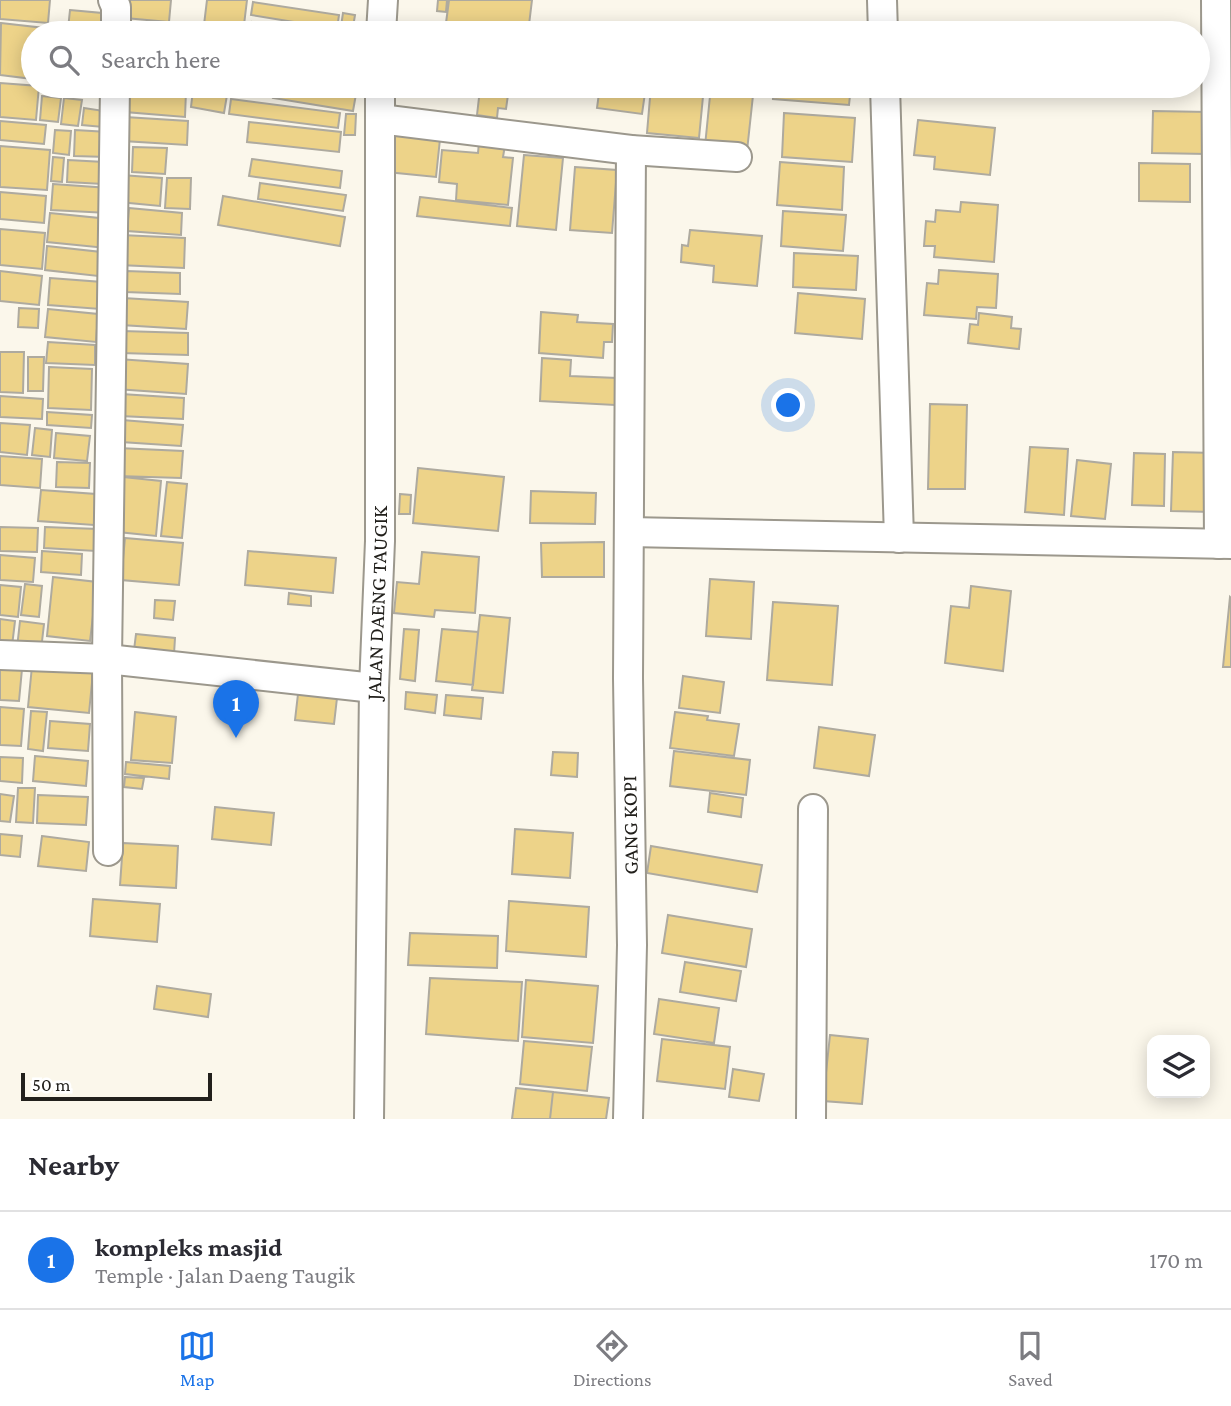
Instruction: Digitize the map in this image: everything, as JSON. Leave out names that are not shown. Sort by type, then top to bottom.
[{"type":"street","points":[[113,0],[116,21]]},
{"type":"street","points":[[382,21],[383,0]]},
{"type":"street","points":[[882,0],[883,21]]},
{"type":"street","points":[[629,532],[1225,544],[1216,0]]},
{"type":"street","points":[[108,850],[107,659],[115,98]]},
{"type":"street","name":"JALAN DAENG TAUGIK","points":[[369,1119],[374,688],[380,541],[380,98]]},
{"type":"street","points":[[885,98],[900,538]]},
{"type":"street","points":[[380,119],[631,150],[737,157]]},
{"type":"street","name":"GANG KOPI","points":[[628,1119],[632,945],[628,678],[631,150]]},
{"type":"street","points":[[0,655],[107,659],[374,688]]},
{"type":"street","points":[[811,1119],[813,808]]},
{"type":"building","points":[[0,0],[50,0],[48,21],[0,19]]},
{"type":"building","points":[[127,0],[171,0],[169,21],[125,18]]},
{"type":"building","points":[[207,0],[247,0],[244,21],[204,21]]},
{"type":"building","points":[[438,0],[447,0],[446,12],[437,11]]},
{"type":"building","points":[[449,0],[532,0],[529,21],[446,21]]},
{"type":"building","points":[[253,2],[339,15],[338,21],[288,21],[251,15]]},
{"type":"building","points":[[70,10],[102,13],[101,21],[69,21]]},
{"type":"building","points":[[343,13],[355,15],[354,21],[342,21]]},
{"type":"building","points":[[1,23],[21,25],[21,78],[0,75]]},
{"type":"building","points":[[0,83],[21,85],[21,98],[38,98],[36,120],[0,117]]},
{"type":"building","points":[[42,98],[61,98],[58,122],[40,120]]},
{"type":"building","points":[[64,98],[82,100],[78,126],[61,124]]},
{"type":"building","points":[[126,98],[186,98],[185,117],[125,112]]},
{"type":"building","points":[[192,98],[226,98],[224,113],[191,107]]},
{"type":"building","points":[[273,98],[355,98],[353,111]]},
{"type":"building","points":[[479,98],[508,98],[506,109],[498,108],[497,118],[477,115]]},
{"type":"building","points":[[598,98],[644,98],[642,114],[597,108]]},
{"type":"building","points":[[650,98],[703,98],[699,138],[647,133]]},
{"type":"building","points":[[710,98],[753,98],[747,151],[705,146]]},
{"type":"building","points":[[773,98],[850,98],[849,105]]},
{"type":"building","points":[[231,99],[340,113],[338,128],[229,114]]},
{"type":"building","points":[[84,108],[104,111],[103,127],[82,125]]},
{"type":"building","points":[[1153,111],[1208,112],[1207,154],[1152,153]]},
{"type":"building","points":[[784,113],[855,118],[852,162],[782,157]]},
{"type":"building","points":[[346,114],[356,114],[355,135],[344,135]]},
{"type":"building","points":[[125,117],[188,121],[187,145],[123,141]]},
{"type":"building","points":[[918,120],[995,128],[990,175],[934,169],[935,157],[914,155]]},
{"type":"building","points":[[0,121],[46,125],[44,144],[0,140]]},
{"type":"building","points":[[249,122],[341,132],[339,152],[247,142]]},
{"type":"building","points":[[55,130],[71,131],[69,155],[53,153]]},
{"type":"building","points":[[75,130],[108,132],[107,157],[74,156]]},
{"type":"building","points":[[391,134],[440,139],[436,177],[387,172]]},
{"type":"building","points":[[479,142],[505,145],[503,157],[513,158],[508,205],[456,200],[457,184],[439,182],[442,150],[478,153]]},
{"type":"building","points":[[0,146],[50,150],[47,190],[0,187]]},
{"type":"building","points":[[133,147],[167,148],[165,174],[132,172]]},
{"type":"building","points":[[524,155],[563,158],[556,230],[517,226]]},
{"type":"building","points":[[53,157],[64,158],[62,182],[51,181]]},
{"type":"building","points":[[252,159],[342,171],[340,188],[249,176]]},
{"type":"building","points":[[68,160],[104,162],[103,184],[67,182]]},
{"type":"building","points":[[780,162],[844,167],[842,210],[777,205]]},
{"type":"building","points":[[1139,163],[1190,164],[1190,202],[1139,201]]},
{"type":"building","points":[[575,167],[617,170],[612,233],[570,230]]},
{"type":"building","points":[[121,175],[162,178],[160,206],[119,202]]},
{"type":"building","points":[[167,178],[191,178],[190,209],[165,208]]},
{"type":"building","points":[[260,183],[346,195],[343,211],[258,199]]},
{"type":"building","points":[[53,184],[109,188],[108,213],[51,210]]},
{"type":"building","points":[[0,192],[46,196],[44,223],[0,219]]},
{"type":"building","points":[[223,196],[345,217],[340,246],[218,225]]},
{"type":"building","points":[[420,197],[512,208],[510,226],[417,216]]},
{"type":"building","points":[[961,202],[998,205],[994,262],[934,257],[935,246],[924,246],[926,221],[935,222],[936,210],[960,212]]},
{"type":"building","points":[[129,208],[182,213],[181,235],[127,231]]},
{"type":"building","points":[[783,211],[846,215],[843,251],[781,246]]},
{"type":"building","points":[[50,213],[109,219],[106,248],[47,242]]},
{"type":"building","points":[[0,229],[45,233],[42,269],[0,265]]},
{"type":"building","points":[[690,230],[762,236],[757,286],[713,282],[714,266],[681,262],[682,245],[688,246]]},
{"type":"building","points":[[121,235],[185,238],[184,268],[119,265]]},
{"type":"building","points":[[47,246],[101,252],[98,276],[45,270]]},
{"type":"building","points":[[794,253],[858,256],[856,290],[793,287]]},
{"type":"building","points":[[939,270],[998,274],[996,308],[977,307],[976,319],[924,315],[927,283],[938,284]]},
{"type":"building","points":[[0,271],[42,276],[39,305],[0,301]]},
{"type":"building","points":[[126,271],[180,273],[180,294],[125,292]]},
{"type":"building","points":[[50,278],[102,282],[100,309],[48,305]]},
{"type":"building","points":[[798,293],[865,299],[862,339],[795,333]]},
{"type":"building","points":[[123,298],[188,302],[186,329],[121,325]]},
{"type":"building","points":[[19,308],[39,309],[38,328],[18,327]]},
{"type":"building","points":[[48,309],[98,314],[96,342],[45,337]]},
{"type":"building","points":[[541,312],[578,315],[577,322],[613,324],[612,342],[604,342],[603,358],[539,353]]},
{"type":"building","points":[[979,313],[1012,317],[1011,328],[1021,329],[1019,349],[968,343],[970,324],[978,325]]},
{"type":"building","points":[[122,331],[188,333],[188,355],[121,353]]},
{"type":"building","points":[[48,342],[95,345],[95,365],[46,363]]},
{"type":"building","points":[[0,352],[24,352],[23,393],[0,392]]},
{"type":"building","points":[[28,357],[44,357],[43,391],[28,391]]},
{"type":"building","points":[[542,358],[571,360],[570,376],[617,378],[615,405],[540,401]]},
{"type":"building","points":[[118,359],[188,364],[186,394],[116,389]]},
{"type":"building","points":[[49,367],[92,369],[91,410],[48,408]]},
{"type":"building","points":[[121,394],[184,398],[183,419],[120,416]]},
{"type":"building","points":[[0,396],[43,399],[42,419],[0,417]]},
{"type":"building","points":[[930,404],[967,405],[965,489],[928,489]]},
{"type":"building","points":[[47,412],[92,415],[91,428],[47,425]]},
{"type":"building","points":[[122,420],[183,425],[181,446],[121,442]]},
{"type":"building","points":[[0,423],[30,425],[27,455],[0,452]]},
{"type":"building","points":[[35,428],[52,430],[50,457],[32,455]]},
{"type":"building","points":[[56,433],[90,436],[87,461],[54,458]]},
{"type":"building","points":[[1030,447],[1068,449],[1064,515],[1025,512]]},
{"type":"building","points":[[118,448],[183,451],[181,478],[117,476]]},
{"type":"building","points":[[1173,452],[1215,453],[1213,512],[1171,511]]},
{"type":"building","points":[[1134,453],[1165,454],[1164,506],[1132,505]]},
{"type":"building","points":[[0,456],[42,459],[40,488],[0,485]]},
{"type":"building","points":[[1077,460],[1111,464],[1105,519],[1071,516]]},
{"type":"building","points":[[57,462],[90,463],[89,488],[56,487]]},
{"type":"building","points":[[418,468],[504,477],[498,531],[413,523]]},
{"type":"building","points":[[123,477],[161,481],[156,536],[118,532]]},
{"type":"building","points":[[167,482],[187,484],[182,538],[161,536]]},
{"type":"building","points":[[41,490],[96,494],[94,525],[38,521]]},
{"type":"building","points":[[531,491],[596,493],[595,524],[530,523]]},
{"type":"building","points":[[400,494],[411,495],[410,514],[399,514]]},
{"type":"building","points":[[0,527],[38,528],[37,552],[0,551]]},
{"type":"building","points":[[45,527],[98,529],[96,551],[44,548]]},
{"type":"building","points":[[125,538],[183,543],[179,585],[121,580]]},
{"type":"building","points":[[604,542],[604,577],[542,577],[541,543]]},
{"type":"building","points":[[42,551],[82,554],[81,575],[41,572]]},
{"type":"building","points":[[248,551],[336,558],[333,593],[245,585]]},
{"type":"building","points":[[422,552],[479,557],[475,613],[435,610],[434,617],[394,613],[397,582],[419,584]]},
{"type":"building","points":[[0,555],[35,558],[33,582],[0,580]]},
{"type":"building","points":[[53,577],[97,582],[90,641],[47,636]]},
{"type":"building","points":[[710,579],[754,582],[751,639],[706,636]]},
{"type":"building","points":[[25,584],[42,586],[39,617],[21,615]]},
{"type":"building","points":[[0,585],[21,587],[18,617],[0,615]]},
{"type":"building","points":[[971,586],[1011,591],[1003,671],[945,663],[951,606],[969,608]]},
{"type":"building","points":[[289,593],[311,596],[311,606],[288,604]]},
{"type":"building","points":[[1230,597],[1231,667],[1223,667]]},
{"type":"building","points":[[155,600],[175,601],[173,620],[154,618]]},
{"type":"building","points":[[773,602],[838,606],[832,685],[767,680]]},
{"type":"building","points":[[480,615],[510,618],[503,693],[472,690]]},
{"type":"building","points":[[0,619],[15,621],[12,646],[0,644]]},
{"type":"building","points":[[20,621],[44,624],[41,650],[17,648]]},
{"type":"building","points":[[404,629],[419,630],[415,681],[400,679]]},
{"type":"building","points":[[442,629],[478,632],[473,685],[436,681]]},
{"type":"building","points":[[136,634],[175,638],[174,654],[134,650]]},
{"type":"building","points":[[32,666],[93,672],[89,713],[28,707]]},
{"type":"building","points":[[0,668],[22,669],[19,701],[0,700]]},
{"type":"building","points":[[683,676],[724,682],[720,713],[679,708]]},
{"type":"building","points":[[406,692],[437,695],[435,713],[405,709]]},
{"type":"building","points":[[298,694],[337,698],[334,724],[295,720]]},
{"type":"building","points":[[446,695],[483,698],[481,719],[444,715]]},
{"type":"building","points":[[0,707],[24,709],[21,746],[0,745]]},
{"type":"building","points":[[31,711],[47,712],[43,751],[28,749]]},
{"type":"building","points":[[135,712],[176,717],[172,763],[131,760]]},
{"type":"building","points":[[675,712],[708,716],[707,720],[739,724],[734,756],[670,748]]},
{"type":"building","points":[[50,721],[90,724],[88,751],[48,748]]},
{"type":"building","points":[[819,727],[875,735],[869,776],[814,768]]},
{"type":"building","points":[[674,751],[750,760],[746,795],[670,786]]},
{"type":"building","points":[[553,752],[578,753],[577,777],[551,775]]},
{"type":"building","points":[[35,756],[88,761],[86,786],[33,781]]},
{"type":"building","points":[[0,757],[23,758],[22,783],[0,781]]},
{"type":"building","points":[[126,762],[170,766],[169,779],[125,774]]},
{"type":"building","points":[[125,777],[144,778],[142,789],[124,787]]},
{"type":"building","points":[[18,788],[35,788],[33,823],[16,822]]},
{"type":"building","points":[[710,793],[743,798],[741,817],[708,812]]},
{"type":"building","points":[[0,794],[14,796],[10,822],[0,821]]},
{"type":"building","points":[[38,795],[88,797],[86,825],[37,823]]},
{"type":"building","points":[[215,807],[274,813],[271,845],[212,839]]},
{"type":"building","points":[[515,829],[573,833],[570,878],[512,874]]},
{"type":"building","points":[[0,834],[22,836],[20,857],[0,855]]},
{"type":"building","points":[[42,836],[89,842],[86,871],[38,866]]},
{"type":"building","points":[[123,843],[178,846],[176,888],[120,885]]},
{"type":"building","points":[[651,846],[762,865],[757,892],[647,873]]},
{"type":"building","points":[[93,899],[160,904],[157,942],[90,936]]},
{"type":"building","points":[[509,901],[589,907],[586,957],[506,951]]},
{"type":"building","points":[[668,915],[752,929],[746,967],[662,953]]},
{"type":"building","points":[[410,933],[498,936],[497,968],[408,965]]},
{"type":"building","points":[[685,962],[741,971],[736,1001],[680,992]]},
{"type":"building","points":[[430,978],[522,982],[518,1041],[426,1034]]},
{"type":"building","points":[[526,980],[598,986],[593,1043],[522,1037]]},
{"type":"building","points":[[157,986],[211,994],[208,1017],[154,1009]]},
{"type":"building","points":[[659,999],[719,1008],[714,1043],[654,1034]]},
{"type":"building","points":[[830,1035],[868,1039],[862,1104],[823,1101]]},
{"type":"building","points":[[662,1039],[730,1047],[725,1089],[657,1081]]},
{"type":"building","points":[[524,1041],[592,1047],[587,1091],[520,1084]]},
{"type":"building","points":[[733,1069],[764,1074],[759,1101],[729,1097]]},
{"type":"building","points":[[516,1088],[553,1092],[550,1119],[512,1119]]},
{"type":"building","points":[[553,1092],[609,1098],[606,1119],[550,1119]]},
{"type":"place","name":"kompleks masjid","points":[[236,738]]}]
